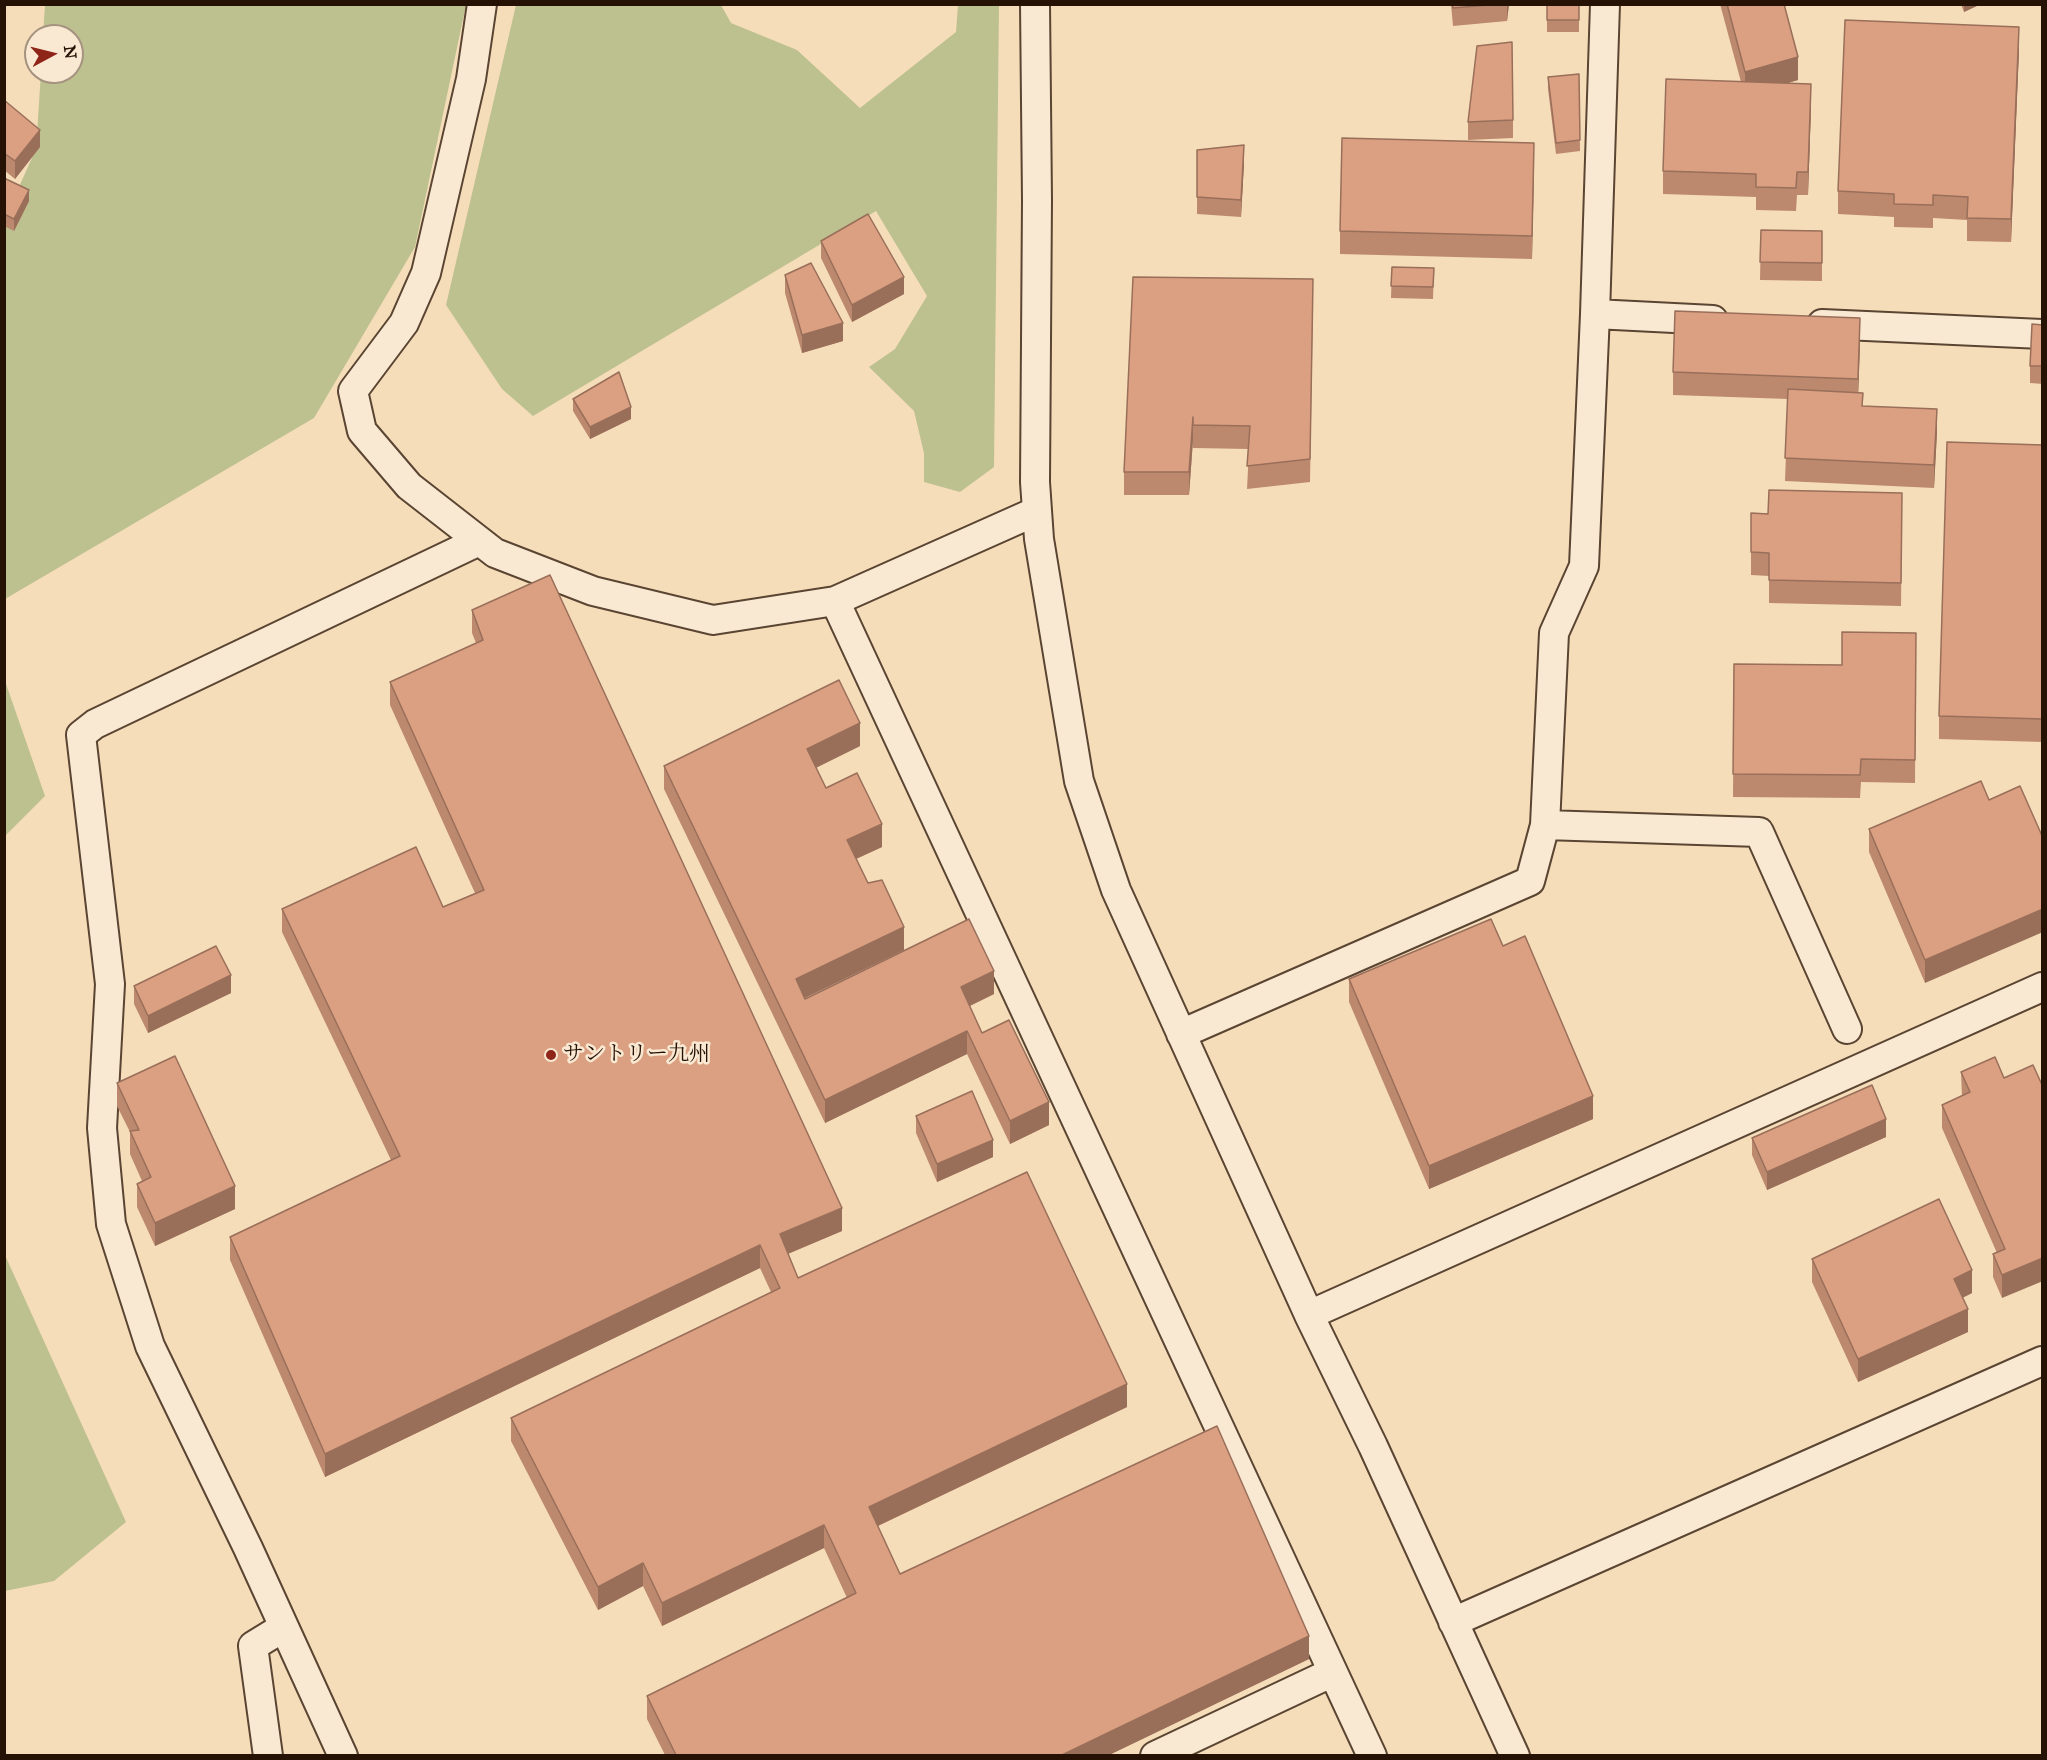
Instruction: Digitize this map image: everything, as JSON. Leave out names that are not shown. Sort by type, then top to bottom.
[{"type":"street","points":[[482,4],[471,79],[426,273],[404,323],[353,391],[362,431],[409,486],[495,553],[593,591],[713,620],[835,601],[1037,511]]},
{"type":"street","points":[[1035,4],[1037,200],[1035,482],[1039,539],[1079,781],[1116,890],[1309,1315],[1373,1446],[1515,1755]]},
{"type":"street","points":[[1181,1034],[1530,881],[1545,825],[1554,633],[1584,566],[1596,314],[1605,4]]},
{"type":"street","points":[[1596,314],[1737,321]]},
{"type":"street","points":[[1796,323],[2043,334]]},
{"type":"street","points":[[343,1755],[150,1346],[111,1224],[102,1128],[110,984],[81,735],[95,724],[479,541]]},
{"type":"street","points":[[835,601],[1372,1755]]},
{"type":"street","points":[[1545,825],[1760,832],[1847,1029]]},
{"type":"street","points":[[1309,1315],[2043,987]]},
{"type":"street","points":[[1453,1622],[2043,1361]]},
{"type":"street","points":[[268,1755],[253,1646],[284,1627]]},
{"type":"street","points":[[1155,1755],[1333,1672]]},
{"type":"green space","points":[[45,5],[466,5],[415,247],[314,418],[5,599],[5,218],[36,149],[40,84],[84,84],[84,24],[44,24]]},
{"type":"green space","points":[[516,5],[721,5],[731,23],[797,50],[860,108],[956,32],[958,5],[999,5],[994,467],[960,492],[924,482],[924,453],[914,411],[869,367],[895,349],[927,296],[876,211],[533,416],[502,389],[446,305]]},
{"type":"green space","points":[[5,681],[45,796],[4,836]]},
{"type":"green space","points":[[4,1253],[126,1522],[54,1581],[5,1591]]},
{"type":"building","points":[[1452,4],[1500,4],[1453,8]]},
{"type":"building","points":[[1547,4],[1579,4],[1579,20],[1547,20]]},
{"type":"building","points":[[1727,4],[1784,4],[1798,57],[1745,72]]},
{"type":"building","points":[[1845,20],[2019,27],[2011,219],[1967,218],[1968,197],[1933,195],[1933,205],[1894,204],[1894,194],[1838,191]]},
{"type":"building","points":[[1512,42],[1513,120],[1468,122],[1477,46]]},
{"type":"building","points":[[1579,74],[1580,140],[1556,143],[1548,77]]},
{"type":"building","points":[[1666,79],[1811,84],[1808,172],[1797,172],[1796,188],[1756,187],[1756,174],[1663,171]]},
{"type":"building","points":[[4,100],[40,130],[15,161],[4,153]]},
{"type":"building","points":[[1342,138],[1534,143],[1532,236],[1340,231]]},
{"type":"building","points":[[1244,145],[1241,200],[1197,197],[1197,150]]},
{"type":"building","points":[[4,178],[29,190],[14,219],[4,214]]},
{"type":"building","points":[[868,214],[904,277],[852,305],[821,241]]},
{"type":"building","points":[[1761,230],[1822,231],[1822,263],[1760,262]]},
{"type":"building","points":[[811,263],[843,323],[802,335],[785,275]]},
{"type":"building","points":[[1392,267],[1434,268],[1433,287],[1391,286]]},
{"type":"building","points":[[1133,277],[1313,279],[1310,459],[1247,466],[1250,426],[1193,425],[1193,417],[1189,472],[1124,472]]},
{"type":"building","points":[[1675,311],[1860,318],[1858,379],[1673,372]]},
{"type":"building","points":[[2032,324],[2043,325],[2043,366],[2030,366]]},
{"type":"building","points":[[619,372],[631,407],[590,427],[573,399]]},
{"type":"building","points":[[1788,389],[1863,393],[1862,406],[1937,409],[1934,465],[1785,458]]},
{"type":"building","points":[[1947,442],[2043,445],[2043,719],[1939,716]]},
{"type":"building","points":[[1769,490],[1902,493],[1901,583],[1769,580],[1769,553],[1751,552],[1751,513],[1768,514]]},
{"type":"building","name":"サントリー九州","points":[[550,575],[842,1208],[780,1234],[798,1278],[1027,1172],[1127,1384],[869,1507],[900,1574],[1217,1426],[1309,1636],[1062,1755],[676,1755],[647,1696],[856,1593],[824,1525],[662,1603],[643,1563],[598,1587],[511,1418],[780,1288],[760,1245],[325,1454],[230,1237],[400,1156],[282,909],[416,847],[443,907],[484,890],[390,682],[483,640],[472,610]]},
{"type":"building","points":[[1842,632],[1916,633],[1915,760],[1861,759],[1860,775],[1733,774],[1734,664],[1842,665]]},
{"type":"building","points":[[839,680],[860,723],[807,749],[826,788],[857,773],[882,824],[847,840],[868,883],[882,880],[904,927],[796,979],[805,999],[969,919],[994,971],[961,987],[982,1033],[1009,1020],[1049,1102],[1010,1121],[967,1031],[825,1100],[664,766]]},
{"type":"building","points":[[1981,781],[1989,800],[2020,786],[2043,838],[2043,909],[1925,960],[1869,829]]},
{"type":"building","points":[[1491,919],[1503,946],[1525,936],[1593,1096],[1429,1166],[1349,979]]},
{"type":"building","points":[[216,946],[231,975],[148,1016],[134,986]]},
{"type":"building","points":[[175,1056],[235,1186],[155,1223],[137,1184],[151,1177],[130,1131],[139,1130],[117,1083]]},
{"type":"building","points":[[1995,1057],[2004,1078],[2033,1065],[2043,1087],[2043,1258],[2002,1275],[1993,1254],[2005,1249],[1942,1105],[1970,1092],[1961,1072]]},
{"type":"building","points":[[1872,1085],[1886,1119],[1767,1172],[1752,1138]]},
{"type":"building","points":[[972,1091],[993,1140],[937,1164],[916,1116]]},
{"type":"building","points":[[1939,1199],[1972,1270],[1954,1279],[1968,1309],[1858,1359],[1812,1259]]},
{"type":"place","name":"サントリー九州","points":[[551,1055]]}]
